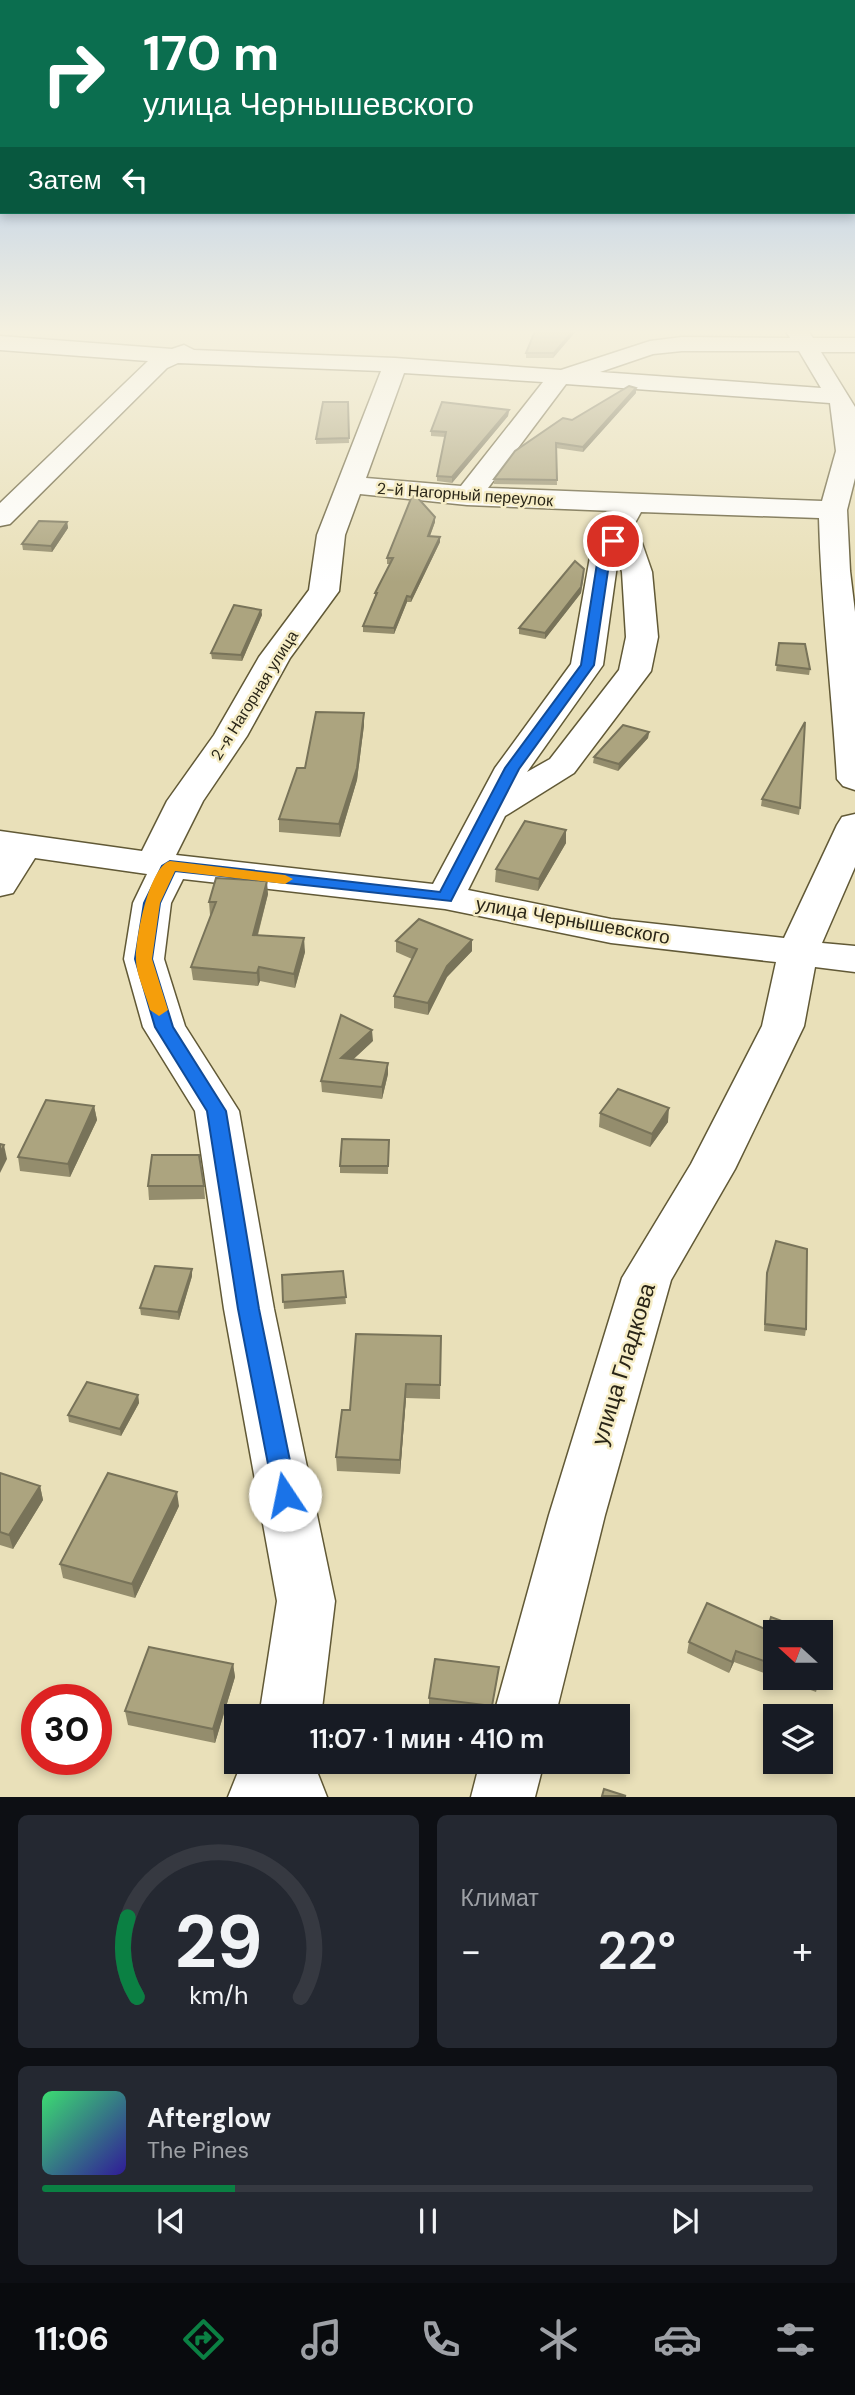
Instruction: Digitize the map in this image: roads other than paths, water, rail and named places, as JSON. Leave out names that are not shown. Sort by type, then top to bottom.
[{"type":"street","points":[[0,518],[106,415]]},
{"type":"street","name":"2-я Нагорная улица","points":[[291,1704],[306,1601],[249,1309],[217,1111],[164,1027],[144,959],[152,903],[162,865],[186,801],[230,736],[275,657],[324,591],[331,535],[376,415]]},
{"type":"street","points":[[467,496],[530,415]]},
{"type":"street","points":[[844,415],[849,451],[833,510],[835,572],[846,663],[855,779]]},
{"type":"street","name":"2-й Нагорный переулок","points":[[349,485],[627,514],[833,510]]},
{"type":"street","points":[[445,897],[512,768],[587,665],[604,557],[627,514]]},
{"type":"street","points":[[491,809],[562,766],[635,671],[642,637],[637,572],[627,514]]},
{"type":"street","name":"улица Гладкова","points":[[527,1704],[577,1516],[647,1278],[712,1169],[783,1026],[797,952],[855,825]]},
{"type":"street","points":[[0,885],[12,844]]},
{"type":"street","name":"улица Чернышевского","points":[[12,844],[162,865],[445,897],[611,930],[855,959]]},
{"type":"street","points":[[503,1797],[509,1774]]}]
